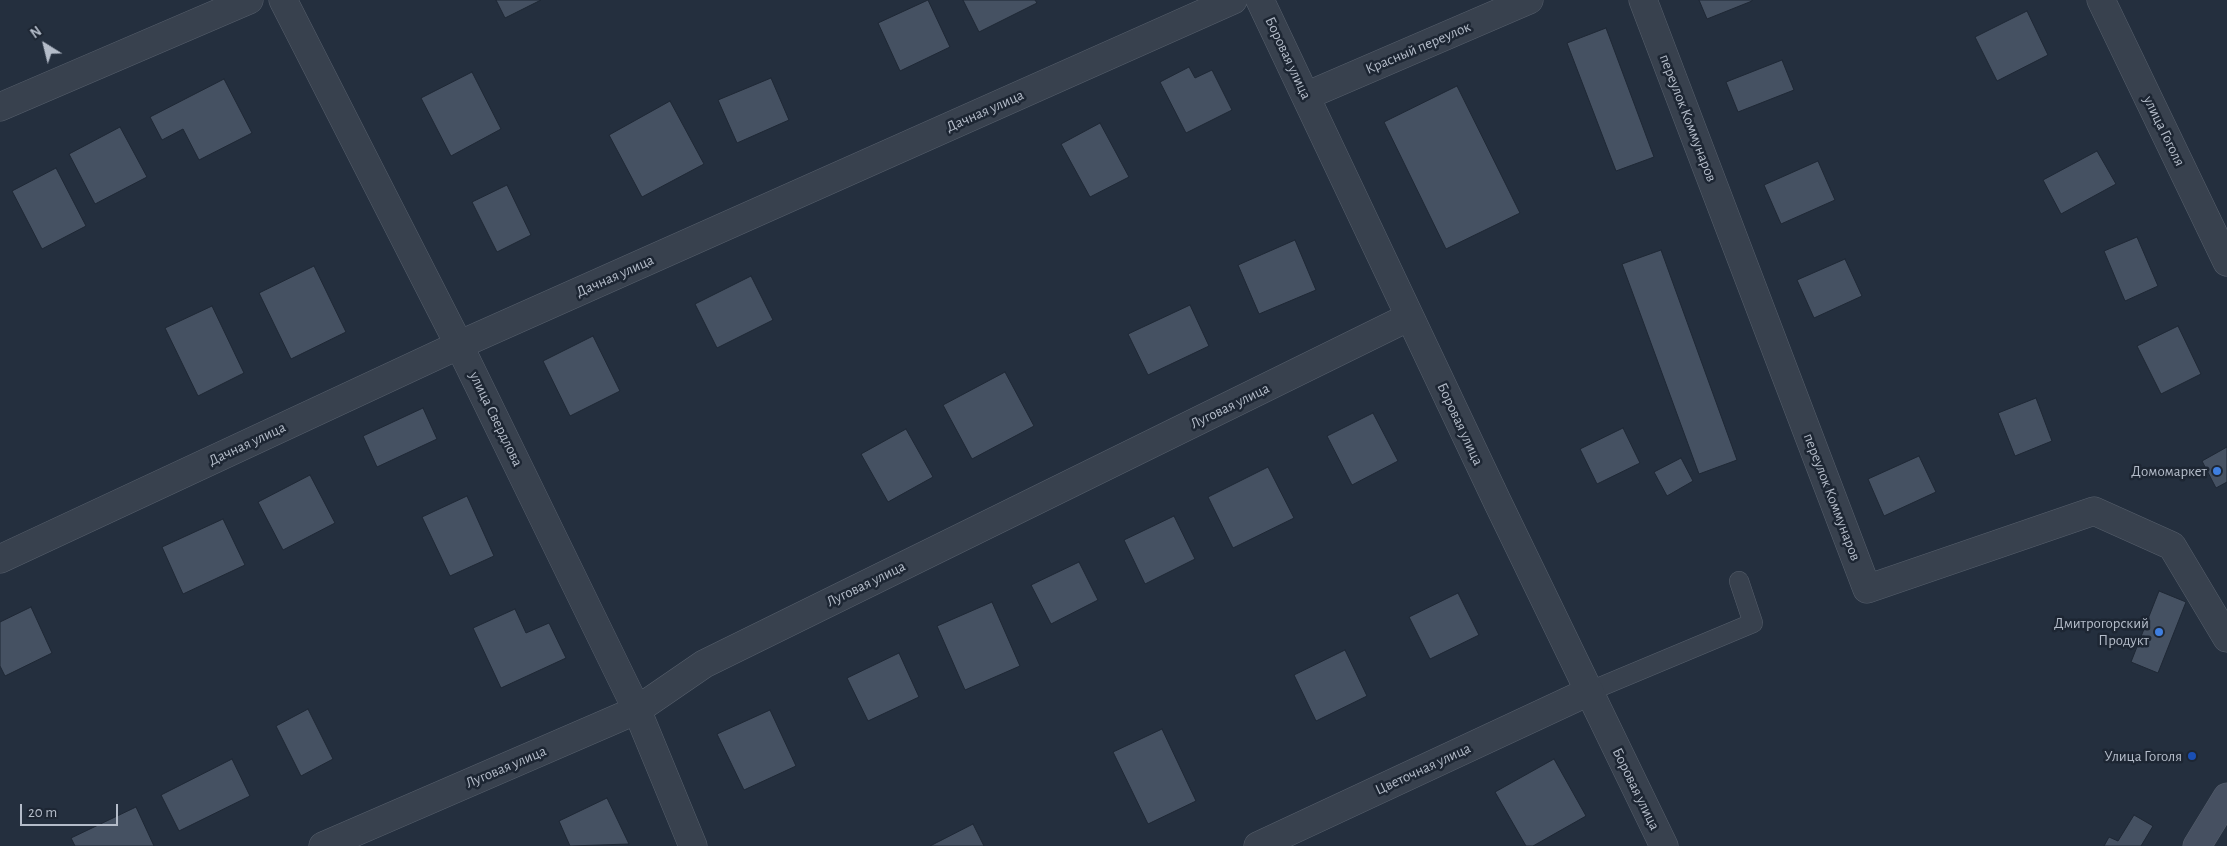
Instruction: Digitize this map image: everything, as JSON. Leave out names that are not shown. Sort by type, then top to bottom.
[{"type":"main road","points":[[2197,846],[2227,797]]},
{"type":"street","points":[[0,107],[249,0]]},
{"type":"street","name":"улица Свердлова","points":[[283,0],[460,345],[637,710],[693,846]]},
{"type":"street","name":"Дачная улица","points":[[0,559],[460,345],[1233,0]]},
{"type":"street","name":"Боровая улица","points":[[1260,0],[1409,318],[1664,846]]},
{"type":"street","name":"Красный переулок","points":[[1306,96],[1529,0]]},
{"type":"street","name":"переулок Коммунаров","points":[[1642,0],[1867,589],[2094,511],[2172,546],[2227,638]]},
{"type":"street","name":"улица Гоголя","points":[[2101,0],[2227,262]]},
{"type":"street","name":"Луговая улица","points":[[323,846],[637,710],[704,664],[1409,318]]},
{"type":"street","name":"Цветочная улица","points":[[1258,846],[1588,692]]},
{"type":"lane","points":[[1588,692],[1753,623],[1739,581]]},
{"type":"building","points":[[496,0],[541,0],[505,18]]},
{"type":"building","points":[[928,0],[950,47],[900,71],[878,23]]},
{"type":"building","points":[[963,0],[1035,0],[1037,3],[979,32]]},
{"type":"building","points":[[1699,0],[1752,0],[1752,1],[1707,19]]},
{"type":"building","points":[[2027,11],[2048,55],[1997,81],[1975,37]]},
{"type":"building","points":[[1606,28],[1654,157],[1616,171],[1567,43]]},
{"type":"building","points":[[1782,60],[1794,90],[1738,112],[1726,82]]},
{"type":"building","points":[[1189,67],[1195,78],[1212,70],[1232,110],[1186,133],[1160,82]]},
{"type":"building","points":[[472,72],[501,129],[451,156],[421,98]]},
{"type":"building","points":[[771,78],[789,120],[737,143],[718,100]]},
{"type":"building","points":[[224,79],[252,133],[199,160],[183,129],[162,140],[150,117]]},
{"type":"building","points":[[1457,86],[1520,213],[1446,249],[1384,122]]},
{"type":"building","points":[[670,101],[704,164],[642,197],[609,135]]},
{"type":"building","points":[[1100,123],[1129,177],[1090,197],[1061,144]]},
{"type":"building","points":[[120,127],[147,177],[95,204],[69,154]]},
{"type":"building","points":[[2097,151],[2116,184],[2061,214],[2043,180]]},
{"type":"building","points":[[1818,161],[1835,200],[1781,224],[1764,185]]},
{"type":"building","points":[[56,168],[86,226],[42,249],[12,191]]},
{"type":"building","points":[[507,185],[531,235],[497,252],[472,202]]},
{"type":"building","points":[[2137,237],[2158,286],[2125,301],[2104,251]]},
{"type":"building","points":[[1295,240],[1316,290],[1259,314],[1238,265]]},
{"type":"building","points":[[1661,250],[1737,460],[1699,474],[1622,264]]},
{"type":"building","points":[[1845,259],[1862,296],[1814,318],[1797,280]]},
{"type":"building","points":[[314,266],[346,332],[291,359],[259,293]]},
{"type":"building","points":[[751,276],[773,320],[717,348],[695,304]]},
{"type":"building","points":[[1190,305],[1209,346],[1148,375],[1128,334]]},
{"type":"building","points":[[212,306],[244,373],[198,396],[165,328]]},
{"type":"building","points":[[2178,326],[2201,374],[2161,394],[2137,346]]},
{"type":"building","points":[[593,336],[620,391],[570,416],[543,361]]},
{"type":"building","points":[[1005,372],[1034,426],[972,459],[943,405]]},
{"type":"building","points":[[2036,398],[2052,441],[2015,456],[1998,413]]},
{"type":"building","points":[[423,408],[437,439],[377,467],[363,436]]},
{"type":"building","points":[[1373,413],[1398,461],[1352,485],[1327,436]]},
{"type":"building","points":[[1623,428],[1640,463],[1597,484],[1580,449]]},
{"type":"building","points":[[906,429],[933,477],[888,502],[861,454]]},
{"type":"building","name":"Домомаркет","points":[[2227,447],[2227,482],[2216,488],[2202,461]]},
{"type":"building","points":[[1919,456],[1936,492],[1884,516],[1868,479]]},
{"type":"building","points":[[1681,458],[1693,481],[1667,496],[1654,472]]},
{"type":"building","points":[[1268,467],[1294,518],[1233,548],[1208,497]]},
{"type":"building","points":[[310,475],[335,523],[283,550],[258,502]]},
{"type":"building","points":[[467,496],[494,556],[450,576],[422,517]]},
{"type":"building","points":[[1174,516],[1195,559],[1145,584],[1124,540]]},
{"type":"building","points":[[223,519],[245,565],[183,594],[162,547]]},
{"type":"building","points":[[1079,562],[1098,600],[1051,624],[1031,585]]},
{"type":"building","name":"Дмитрогорский Продукт","points":[[2159,591],[2186,602],[2158,673],[2131,662]]},
{"type":"building","points":[[1458,593],[1479,635],[1430,659],[1409,617]]},
{"type":"building","points":[[992,602],[1020,666],[965,690],[937,626]]},
{"type":"building","points":[[31,607],[52,653],[5,676],[0,666],[0,622]]},
{"type":"building","points":[[515,609],[526,633],[549,623],[566,658],[501,688],[473,628]]},
{"type":"building","points":[[1345,650],[1367,696],[1316,721],[1294,675]]},
{"type":"building","points":[[899,653],[919,697],[868,721],[847,678]]},
{"type":"building","points":[[308,709],[333,759],[301,776],[276,726]]},
{"type":"building","points":[[770,710],[796,766],[744,790],[717,734]]},
{"type":"building","points":[[1162,729],[1196,801],[1148,824],[1113,752]]},
{"type":"building","points":[[232,759],[250,796],[179,831],[161,795]]},
{"type":"building","points":[[1554,759],[1586,816],[1533,846],[1526,846],[1495,792]]},
{"type":"building","points":[[607,798],[629,844],[570,846],[559,821]]},
{"type":"building","points":[[136,807],[154,846],[75,846],[71,838]]},
{"type":"building","points":[[2134,815],[2153,826],[2141,846],[2104,846],[2109,837],[2118,841]]},
{"type":"building","points":[[973,824],[984,846],[930,846]]},
{"type":"place","name":"Домомаркет","points":[[2217,471]]},
{"type":"place","name":"Дмитрогорский Продукт","points":[[2159,632]]},
{"type":"place","name":"Улица Гоголя","points":[[2192,756]]}]
